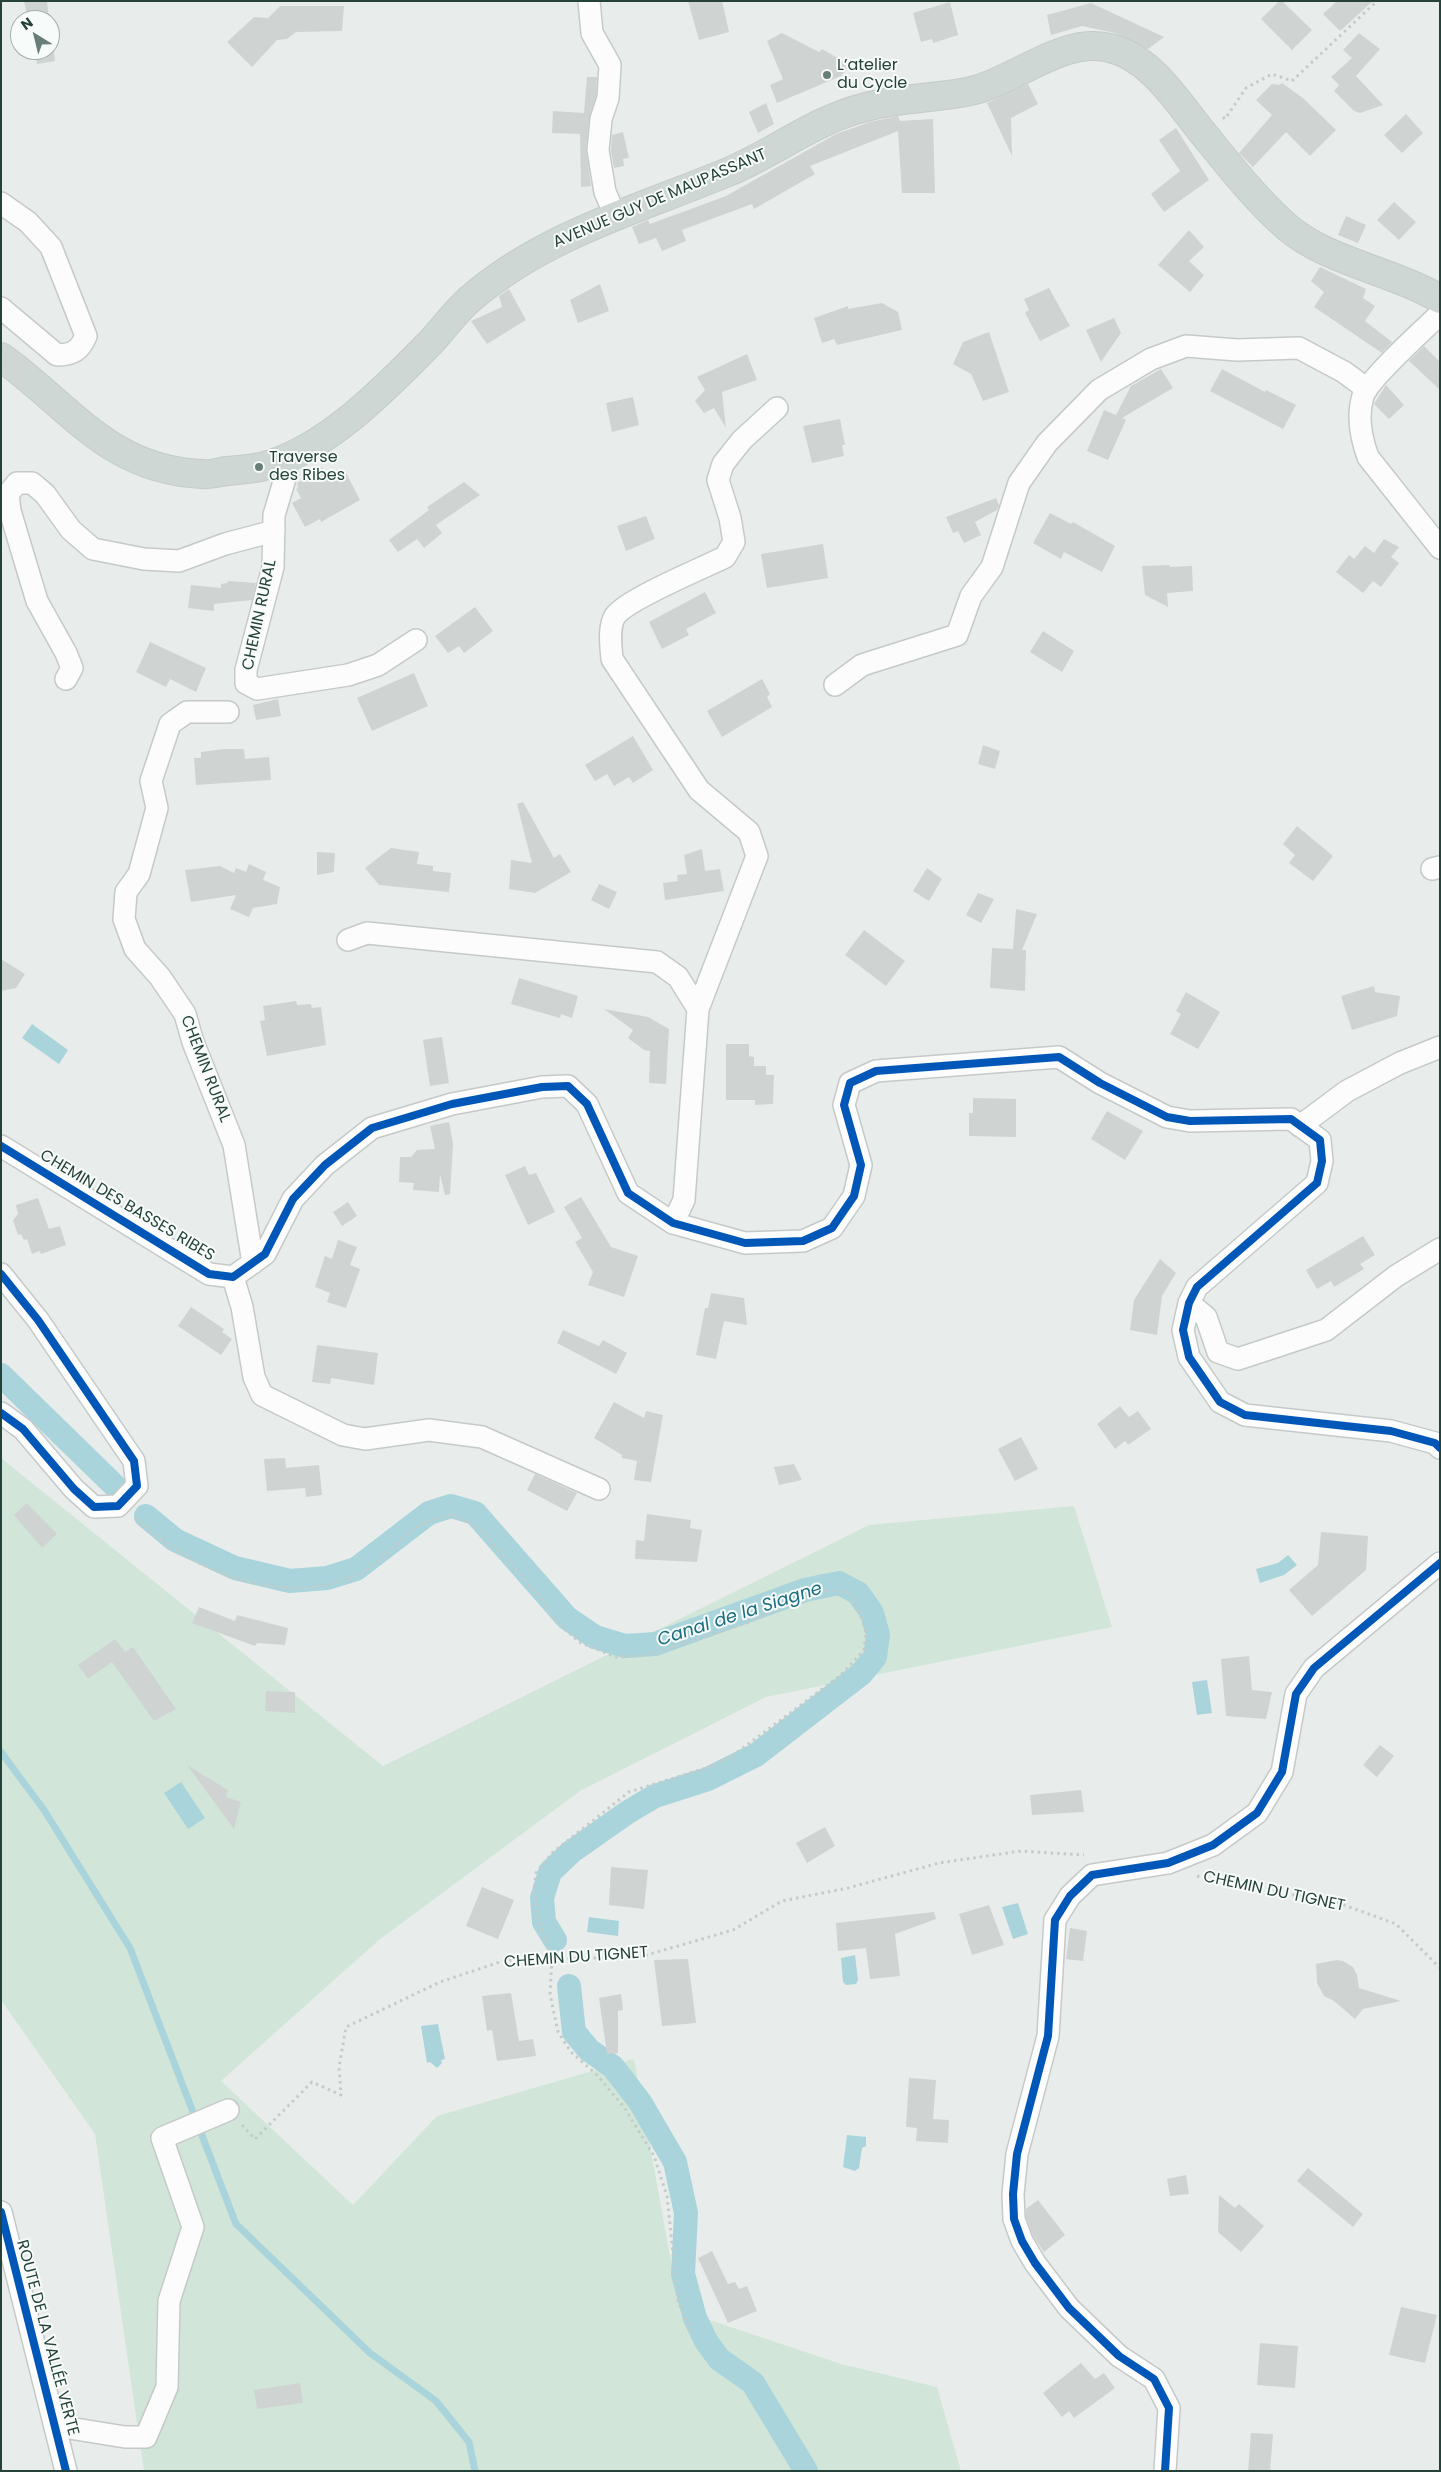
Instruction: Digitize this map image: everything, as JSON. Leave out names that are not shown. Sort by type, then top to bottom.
[{"type":"main road","name":"AVENUE GUY DE MAUPASSANT","points":[[1,357],[94,436],[144,464],[203,474],[259,468],[284,459],[330,433],[370,402],[433,340],[459,308],[513,265],[615,215],[731,171],[834,118],[861,108],[894,100],[977,89],[1067,49],[1090,44],[1130,55],[1153,74],[1253,191],[1284,225],[1303,240],[1395,276],[1440,299]]},
{"type":"street","points":[[589,1],[592,33],[610,65],[608,98],[601,119],[598,150],[605,192],[615,215]]},
{"type":"street","points":[[1,203],[28,222],[51,247],[86,336],[82,347],[70,355],[58,355],[1,308]]},
{"type":"street","points":[[1440,314],[1366,389],[1360,412],[1362,442],[1368,457],[1440,548]]},
{"type":"street","points":[[835,685],[862,665],[957,635],[971,596],[992,567],[1019,483],[1047,442],[1099,390],[1151,359],[1186,346],[1237,350],[1299,348],[1344,372],[1366,389]]},
{"type":"street","points":[[673,1223],[684,1200],[698,1009],[757,856],[749,832],[699,790],[612,659],[610,634],[615,617],[628,604],[725,557],[734,542],[730,518],[718,480],[723,464],[742,440],[777,408]]},
{"type":"street","name":"CHEMIN RURAL","points":[[284,459],[286,475],[274,515],[273,567],[246,670],[246,683],[258,689],[348,675],[378,664],[416,640]]},
{"type":"street","points":[[66,679],[72,668],[37,601],[10,511],[8,494],[17,483],[32,483],[45,494],[71,530],[93,549],[144,559],[179,561],[224,544],[274,531]]},
{"type":"street","name":"CHEMIN RURAL","points":[[228,712],[187,712],[170,724],[151,781],[157,808],[139,874],[126,892],[124,918],[135,949],[160,977],[185,1014],[234,1145],[253,1263]]},
{"type":"street","points":[[348,940],[367,933],[657,962],[678,976],[698,1009]]},
{"type":"street","points":[[1300,1126],[1347,1091],[1400,1063],[1440,1048]]},
{"type":"street","points":[[599,1490],[482,1437],[429,1430],[365,1439],[343,1435],[262,1395],[254,1377],[242,1307],[233,1277],[265,1254],[293,1199],[325,1165],[372,1128],[452,1104],[542,1086],[568,1086],[587,1104],[628,1193],[673,1223],[745,1243],[803,1241],[832,1228],[854,1196],[861,1165],[844,1105],[850,1083],[876,1071],[1059,1057],[1100,1083],[1168,1117],[1190,1121],[1291,1119],[1320,1140],[1322,1161],[1317,1183],[1197,1287],[1189,1303],[1183,1330],[1189,1357],[1220,1402],[1244,1415],[1391,1431],[1435,1443],[1440,1448]]},
{"type":"street","name":"CHEMIN DES BASSES RIBES","points":[[1,1146],[210,1274],[233,1277]]},
{"type":"street","points":[[1189,1303],[1206,1317],[1218,1352],[1238,1360],[1326,1330],[1396,1276],[1440,1249]]},
{"type":"street","points":[[1,1274],[38,1320],[134,1461],[137,1486],[118,1506],[94,1507],[74,1489],[23,1429],[1,1414]]},
{"type":"street","points":[[1165,2471],[1169,2408],[1154,2379],[1120,2356],[1069,2308],[1035,2263],[1022,2240],[1014,2219],[1017,2154],[1048,2036],[1056,1920],[1070,1896],[1092,1875],[1168,1863],[1213,1846],[1257,1813],[1282,1772],[1296,1694],[1314,1668],[1440,1563]]},
{"type":"street","points":[[57,2426],[125,2437],[146,2437],[167,2387],[169,2301],[193,2227],[162,2138],[228,2110]]},
{"type":"street","name":"ROUTE DE LA VALLÉE VERTE","points":[[1,2212],[57,2426],[66,2471]]},
{"type":"path","points":[[1218,113],[1225,119],[1246,88],[1272,74],[1292,81],[1377,1]]},
{"type":"path","points":[[118,1506],[173,1548],[206,1566],[242,1579],[287,1588],[319,1586],[361,1573],[419,1526],[452,1514],[480,1529],[541,1599],[553,1619],[581,1643],[616,1657],[648,1655],[747,1623],[803,1598],[829,1590],[849,1592],[859,1610],[866,1633],[864,1650],[841,1676],[735,1754],[709,1766],[630,1792],[552,1853],[536,1873],[534,1890],[538,1919],[552,1959],[550,1994],[558,2032],[571,2052],[596,2074],[624,2107],[654,2156],[667,2196],[678,2301],[691,2332]]},
{"type":"green space","points":[[1,1458],[383,1766],[869,1525],[1074,1506],[1112,1627],[766,1697],[580,1791],[379,1940],[221,2081],[353,2205],[437,2116],[634,2059],[680,2310],[841,2364],[937,2387],[961,2471],[144,2471],[95,2134],[1,2000]]},
{"type":"water","points":[[32,1024],[68,1050],[59,1064],[22,1038]]},
{"type":"water","points":[[1288,1555],[1297,1565],[1284,1575],[1260,1583],[1256,1569],[1278,1563]]},
{"type":"water","points":[[1207,1680],[1212,1713],[1197,1715],[1192,1682]]},
{"type":"water","points":[[181,1782],[205,1818],[188,1829],[164,1793]]},
{"type":"water","points":[[1018,1903],[1028,1934],[1013,1939],[1002,1907]]},
{"type":"water","points":[[589,1917],[619,1921],[618,1936],[587,1932]]},
{"type":"water","points":[[855,1955],[858,1980],[856,1984],[846,1985],[843,1982],[841,1958]]},
{"type":"water","points":[[438,2024],[445,2059],[441,2060],[442,2063],[437,2068],[430,2062],[427,2063],[421,2026]]},
{"type":"water","points":[[847,2135],[866,2137],[866,2146],[862,2148],[859,2168],[855,2171],[843,2167]]},
{"type":"building","points":[[24,1],[47,1],[48,10],[26,10]]},
{"type":"building","points":[[688,1],[722,1],[729,32],[699,40]]},
{"type":"building","points":[[1279,1],[1282,1],[1312,30],[1292,50],[1261,19]]},
{"type":"building","points":[[1337,1],[1373,1],[1340,31],[1323,14]]},
{"type":"building","points":[[950,2],[958,35],[933,43],[932,39],[921,42],[913,13]]},
{"type":"building","points":[[1091,3],[1164,37],[1148,49],[1115,33],[1082,26],[1051,35],[1047,15]]},
{"type":"building","points":[[280,6],[344,6],[342,31],[296,32],[287,39],[277,40],[252,67],[227,42],[254,17],[268,18]]},
{"type":"building","points":[[782,33],[819,52],[822,49],[841,60],[847,68],[841,76],[777,103],[770,85],[783,79],[767,41]]},
{"type":"building","points":[[1359,33],[1380,49],[1356,76],[1383,105],[1360,113],[1354,111],[1334,91],[1339,85],[1331,77],[1352,58],[1343,50]]},
{"type":"building","points":[[36,60],[55,60],[55,61],[37,64]]},
{"type":"building","points":[[587,77],[597,77],[596,96],[589,118],[586,149],[591,186],[581,187],[580,134],[552,133],[553,111],[584,113]]},
{"type":"building","points":[[1282,83],[1303,98],[1336,130],[1310,156],[1286,132],[1253,167],[1239,153],[1272,115],[1256,100],[1272,84],[1279,85]]},
{"type":"building","points":[[1028,84],[1038,104],[1011,118],[1012,156],[987,103]]},
{"type":"building","points":[[766,103],[774,124],[758,133],[749,112]]},
{"type":"building","points":[[1406,114],[1423,133],[1402,153],[1384,135]]},
{"type":"building","points":[[898,116],[900,121],[933,119],[935,193],[902,193],[898,131],[810,166],[815,174],[754,209],[752,204],[682,230],[686,241],[662,251],[656,238],[639,244],[632,227],[648,220],[650,224],[726,196],[836,134],[870,122]]},
{"type":"building","points":[[1176,128],[1209,180],[1164,212],[1151,194],[1180,171],[1159,140]]},
{"type":"building","points":[[623,132],[629,158],[623,159],[624,166],[614,168],[611,150],[612,135]]},
{"type":"building","points":[[1394,202],[1416,222],[1399,240],[1377,220]]},
{"type":"building","points":[[1346,216],[1366,225],[1358,243],[1338,235]]},
{"type":"building","points":[[1189,230],[1204,247],[1189,261],[1204,275],[1190,292],[1158,265]]},
{"type":"building","points":[[1320,267],[1366,289],[1363,298],[1375,306],[1365,321],[1392,342],[1382,353],[1314,307],[1324,292],[1311,281]]},
{"type":"building","points":[[600,284],[609,311],[578,323],[570,300]]},
{"type":"building","points":[[1049,288],[1070,326],[1040,341],[1025,313],[1029,310],[1024,299]]},
{"type":"building","points":[[509,289],[526,320],[487,344],[471,321],[502,307],[499,296]]},
{"type":"building","points":[[882,303],[898,312],[902,330],[837,345],[834,339],[822,343],[814,318],[848,306],[848,309]]},
{"type":"building","points":[[1114,318],[1121,333],[1101,362],[1086,330]]},
{"type":"building","points":[[989,332],[1009,392],[983,401],[971,374],[953,364],[963,342]]},
{"type":"building","points":[[1424,346],[1440,362],[1440,390],[1409,361]]},
{"type":"building","points":[[747,354],[757,380],[722,392],[726,428],[714,408],[704,413],[695,401],[705,390],[697,377]]},
{"type":"building","points":[[1161,369],[1173,388],[1122,418],[1126,420],[1108,460],[1087,451],[1104,410],[1116,415],[1131,386]]},
{"type":"building","points":[[1222,369],[1265,392],[1266,390],[1296,405],[1283,429],[1210,391]]},
{"type":"building","points":[[1386,385],[1404,405],[1389,419],[1374,404]]},
{"type":"building","points":[[633,397],[639,425],[612,432],[606,403]]},
{"type":"building","points":[[840,419],[845,445],[842,445],[844,456],[812,463],[803,426]]},
{"type":"building","points":[[322,467],[328,479],[345,471],[360,500],[321,522],[320,519],[305,527],[292,503],[301,498],[296,489],[298,488],[297,483]]},
{"type":"building","points":[[464,482],[480,495],[436,525],[442,533],[424,548],[417,539],[398,552],[389,540],[429,510],[427,507]]},
{"type":"building","points":[[996,498],[999,505],[997,510],[975,522],[981,535],[964,543],[958,531],[953,533],[946,517]]},
{"type":"building","points":[[1050,513],[1071,524],[1073,522],[1115,546],[1102,572],[1064,552],[1061,559],[1033,543]]},
{"type":"building","points":[[646,516],[655,539],[626,551],[617,526]]},
{"type":"building","points":[[1384,539],[1399,547],[1391,557],[1399,563],[1381,587],[1373,581],[1363,593],[1336,572],[1349,555],[1354,559],[1365,546],[1374,553]]},
{"type":"building","points":[[823,544],[828,578],[767,588],[761,554]]},
{"type":"building","points":[[1169,565],[1170,567],[1192,566],[1193,591],[1167,593],[1168,607],[1145,595],[1142,566]]},
{"type":"building","points":[[228,581],[256,583],[252,600],[214,604],[214,611],[188,608],[191,585],[221,588],[221,584]]},
{"type":"building","points":[[705,592],[716,613],[686,629],[689,635],[662,649],[649,622]]},
{"type":"building","points":[[475,607],[493,631],[464,653],[459,646],[448,653],[435,636]]},
{"type":"building","points":[[1043,631],[1074,651],[1062,672],[1030,652]]},
{"type":"building","points":[[150,642],[206,668],[196,692],[170,679],[166,687],[136,672]]},
{"type":"building","points":[[414,673],[428,706],[372,731],[357,698]]},
{"type":"building","points":[[762,679],[770,694],[767,697],[772,707],[722,737],[707,711]]},
{"type":"building","points":[[278,699],[281,716],[256,720],[253,705]]},
{"type":"building","points":[[633,736],[653,770],[633,783],[629,777],[614,786],[607,774],[595,781],[585,765]]},
{"type":"building","points":[[983,745],[1000,751],[995,769],[978,764]]},
{"type":"building","points":[[244,749],[245,759],[269,757],[271,780],[196,785],[194,758],[201,758],[201,752]]},
{"type":"building","points":[[523,802],[554,858],[560,854],[571,872],[535,893],[509,889],[511,860],[532,863],[517,804]]},
{"type":"building","points":[[1297,826],[1333,856],[1313,881],[1289,863],[1295,855],[1283,844]]},
{"type":"building","points":[[391,848],[419,852],[417,864],[433,866],[433,871],[451,873],[449,892],[379,885],[365,868]]},
{"type":"building","points":[[702,849],[705,871],[720,869],[724,891],[665,900],[663,883],[678,881],[677,875],[687,874],[684,855]]},
{"type":"building","points":[[317,852],[335,853],[334,872],[317,875]]},
{"type":"building","points":[[249,864],[266,872],[263,880],[280,887],[277,904],[253,908],[249,917],[230,909],[236,895],[191,902],[185,870],[220,866],[234,873],[236,868],[246,872]]},
{"type":"building","points":[[927,868],[942,879],[929,901],[913,891]]},
{"type":"building","points":[[599,884],[617,892],[609,909],[591,900]]},
{"type":"building","points":[[978,893],[994,899],[981,923],[966,915]]},
{"type":"building","points":[[1016,909],[1037,914],[1022,950],[1026,950],[1025,991],[990,988],[992,948],[1013,949]]},
{"type":"building","points":[[864,930],[905,961],[886,986],[845,955]]},
{"type":"building","points":[[1,959],[25,974],[16,988],[1,991]]},
{"type":"building","points":[[519,978],[578,996],[572,1018],[561,1014],[560,1018],[511,1004]]},
{"type":"building","points":[[1374,986],[1375,992],[1400,996],[1397,1016],[1352,1030],[1341,996]]},
{"type":"building","points":[[1186,992],[1220,1012],[1198,1049],[1170,1034],[1181,1014],[1176,1011]]},
{"type":"building","points":[[296,1001],[297,1005],[311,1004],[312,1008],[321,1007],[326,1045],[267,1056],[260,1021],[265,1020],[263,1006]]},
{"type":"building","points":[[604,1009],[648,1017],[669,1029],[666,1084],[649,1083],[650,1051],[644,1050],[628,1038],[633,1030]]},
{"type":"building","points":[[442,1037],[449,1083],[430,1086],[423,1040]]},
{"type":"building","points":[[726,1044],[749,1044],[749,1056],[754,1057],[754,1066],[766,1066],[766,1075],[774,1075],[773,1104],[755,1105],[755,1100],[726,1100]]},
{"type":"building","points":[[973,1098],[1016,1099],[1016,1137],[969,1136],[969,1113],[973,1113]]},
{"type":"building","points":[[1107,1111],[1143,1131],[1125,1160],[1091,1139]]},
{"type":"building","points":[[449,1122],[453,1144],[450,1194],[445,1195],[440,1174],[439,1192],[413,1190],[414,1183],[399,1182],[400,1157],[411,1157],[417,1150],[435,1149],[430,1126]]},
{"type":"building","points":[[525,1166],[529,1175],[536,1173],[555,1212],[528,1225],[505,1175]]},
{"type":"building","points":[[581,1197],[611,1247],[638,1256],[624,1297],[588,1285],[593,1272],[575,1242],[582,1238],[564,1207]]},
{"type":"building","points":[[38,1198],[49,1229],[60,1226],[66,1245],[41,1254],[40,1251],[32,1254],[27,1239],[24,1240],[21,1234],[18,1235],[13,1220],[18,1214],[16,1205]]},
{"type":"building","points":[[348,1202],[357,1216],[342,1226],[333,1212]]},
{"type":"building","points":[[1363,1236],[1375,1255],[1360,1264],[1364,1269],[1334,1287],[1331,1281],[1317,1289],[1306,1270]]},
{"type":"building","points":[[338,1240],[357,1247],[350,1265],[360,1269],[346,1308],[327,1302],[330,1293],[315,1287],[325,1256],[332,1259]]},
{"type":"building","points":[[1160,1259],[1176,1273],[1162,1296],[1157,1335],[1130,1330],[1134,1300]]},
{"type":"building","points":[[711,1293],[744,1298],[747,1325],[724,1321],[716,1359],[696,1355],[705,1308],[708,1308]]},
{"type":"building","points":[[191,1307],[224,1329],[222,1332],[232,1339],[221,1355],[178,1326]]},
{"type":"building","points":[[563,1330],[599,1346],[603,1340],[627,1353],[616,1374],[557,1343]]},
{"type":"building","points":[[317,1345],[378,1353],[374,1385],[331,1378],[330,1384],[312,1382]]},
{"type":"building","points":[[614,1402],[644,1418],[646,1411],[663,1415],[651,1482],[634,1480],[637,1461],[622,1458],[622,1455],[594,1438]]},
{"type":"building","points":[[1120,1406],[1129,1417],[1138,1411],[1151,1429],[1128,1445],[1125,1441],[1115,1449],[1097,1424]]},
{"type":"building","points":[[1021,1437],[1038,1469],[1015,1481],[998,1449]]},
{"type":"building","points":[[285,1458],[286,1468],[319,1465],[322,1495],[306,1497],[305,1488],[267,1491],[264,1459]]},
{"type":"building","points":[[794,1464],[802,1480],[779,1485],[774,1467]]},
{"type":"building","points":[[535,1474],[577,1493],[567,1511],[527,1490]]},
{"type":"building","points":[[27,1503],[57,1534],[42,1548],[14,1515]]},
{"type":"building","points":[[647,1514],[691,1520],[690,1528],[702,1530],[697,1562],[635,1559],[636,1540],[644,1541]]},
{"type":"building","points":[[1321,1532],[1368,1536],[1366,1570],[1312,1616],[1289,1590],[1318,1565]]},
{"type":"building","points":[[199,1607],[235,1621],[237,1615],[288,1628],[285,1645],[257,1643],[255,1646],[192,1623]]},
{"type":"building","points":[[115,1639],[125,1652],[133,1647],[176,1709],[154,1721],[112,1662],[88,1679],[78,1665]]},
{"type":"building","points":[[1249,1656],[1252,1690],[1272,1692],[1266,1719],[1226,1716],[1221,1659]]},
{"type":"building","points":[[266,1691],[295,1692],[295,1713],[265,1711]]},
{"type":"building","points":[[1380,1745],[1394,1756],[1377,1777],[1363,1765]]},
{"type":"building","points":[[187,1765],[228,1790],[226,1797],[241,1802],[234,1829]]},
{"type":"building","points":[[1081,1790],[1084,1812],[1032,1815],[1030,1795]]},
{"type":"building","points":[[825,1827],[835,1846],[807,1863],[796,1843]]},
{"type":"building","points":[[611,1867],[648,1870],[644,1909],[609,1905]]},
{"type":"building","points":[[482,1887],[514,1900],[498,1939],[466,1926]]},
{"type":"building","points":[[989,1905],[1004,1945],[972,1955],[959,1914]]},
{"type":"building","points":[[934,1912],[936,1919],[895,1934],[900,1976],[870,1979],[866,1948],[838,1951],[836,1923]]},
{"type":"building","points":[[1070,1928],[1087,1931],[1083,1961],[1066,1959]]},
{"type":"building","points":[[688,1959],[696,2023],[662,2026],[654,1960]]},
{"type":"building","points":[[1337,1960],[1353,1967],[1357,1975],[1359,1988],[1401,2001],[1363,2009],[1355,2019],[1334,2001],[1324,1996],[1317,1983],[1316,1964]]},
{"type":"building","points":[[511,1993],[519,2041],[533,2039],[536,2056],[497,2061],[492,2030],[487,2031],[482,1996]]},
{"type":"building","points":[[621,1994],[623,2010],[618,2011],[618,2053],[607,2054],[599,1998]]},
{"type":"building","points":[[909,2078],[936,2080],[933,2119],[949,2120],[948,2143],[916,2141],[917,2128],[906,2127]]},
{"type":"building","points":[[1308,2168],[1363,2214],[1353,2227],[1297,2181]]},
{"type":"building","points":[[1186,2175],[1189,2194],[1170,2196],[1167,2179]]},
{"type":"building","points":[[1219,2195],[1235,2208],[1239,2204],[1264,2226],[1241,2252],[1218,2232]]},
{"type":"building","points":[[1038,2200],[1065,2235],[1044,2252],[1033,2236],[1026,2217],[1026,2209]]},
{"type":"building","points":[[712,2251],[728,2284],[735,2282],[739,2289],[747,2286],[757,2311],[728,2323],[698,2258]]},
{"type":"building","points":[[1401,2307],[1437,2315],[1425,2363],[1389,2355]]},
{"type":"building","points":[[1260,2343],[1298,2346],[1295,2388],[1257,2385]]},
{"type":"building","points":[[1081,2363],[1095,2379],[1104,2373],[1115,2388],[1074,2418],[1069,2411],[1062,2417],[1043,2393]]},
{"type":"building","points":[[300,2383],[303,2403],[257,2409],[254,2390]]},
{"type":"building","points":[[1251,2433],[1273,2434],[1270,2471],[1248,2471]]},
{"type":"waterway","name":"Canal de la Siagne","points":[[1,1375],[117,1488]]},
{"type":"waterway","name":"Canal de la Siagne","points":[[146,1516],[175,1540],[235,1568],[290,1581],[327,1578],[356,1569],[429,1513],[451,1506],[475,1513],[567,1618],[595,1637],[625,1646],[655,1644],[805,1590],[839,1583],[858,1593],[872,1613],[878,1635],[875,1657],[861,1674],[756,1755],[708,1779],[655,1796],[628,1812],[571,1852],[550,1872],[542,1898],[544,1922],[555,1940]]},
{"type":"waterway","points":[[1,1752],[44,1810],[130,1948],[236,2224],[370,2353],[436,2401],[469,2442],[475,2471]]},
{"type":"waterway","name":"Canal de la Siagne","points":[[569,1986],[574,2032],[589,2050],[613,2067],[640,2102],[675,2162],[686,2213],[683,2274],[695,2318],[706,2341],[719,2359],[753,2383],[806,2471]]},
{"type":"cycle path","points":[[1,1146],[209,1274],[233,1277],[265,1254],[293,1199],[325,1165],[372,1128],[452,1104],[542,1087],[568,1086],[587,1104],[628,1193],[673,1223],[745,1243],[803,1241],[832,1228],[854,1196],[861,1165],[844,1105],[850,1083],[876,1071],[1059,1057],[1100,1083],[1167,1117],[1190,1121],[1291,1119],[1320,1140],[1322,1161],[1317,1183],[1197,1287],[1189,1303],[1183,1330],[1189,1357],[1220,1402],[1245,1415],[1391,1431],[1435,1443],[1440,1448]]},
{"type":"cycle path","points":[[1,1274],[38,1320],[134,1461],[137,1486],[118,1506],[94,1507],[74,1489],[23,1429],[1,1413]]},
{"type":"cycle path","points":[[1165,2471],[1169,2408],[1154,2379],[1119,2356],[1069,2308],[1035,2263],[1022,2241],[1014,2219],[1013,2194],[1017,2154],[1048,2036],[1055,1920],[1070,1896],[1092,1875],[1168,1863],[1213,1845],[1257,1813],[1282,1772],[1296,1694],[1314,1668],[1440,1563]]},
{"type":"cycle path","points":[[1,2212],[66,2471]]},
{"type":"place","name":"L’atelier du Cycle","points":[[827,75]]},
{"type":"place","name":"Traverse des Ribes","points":[[259,467]]}]
